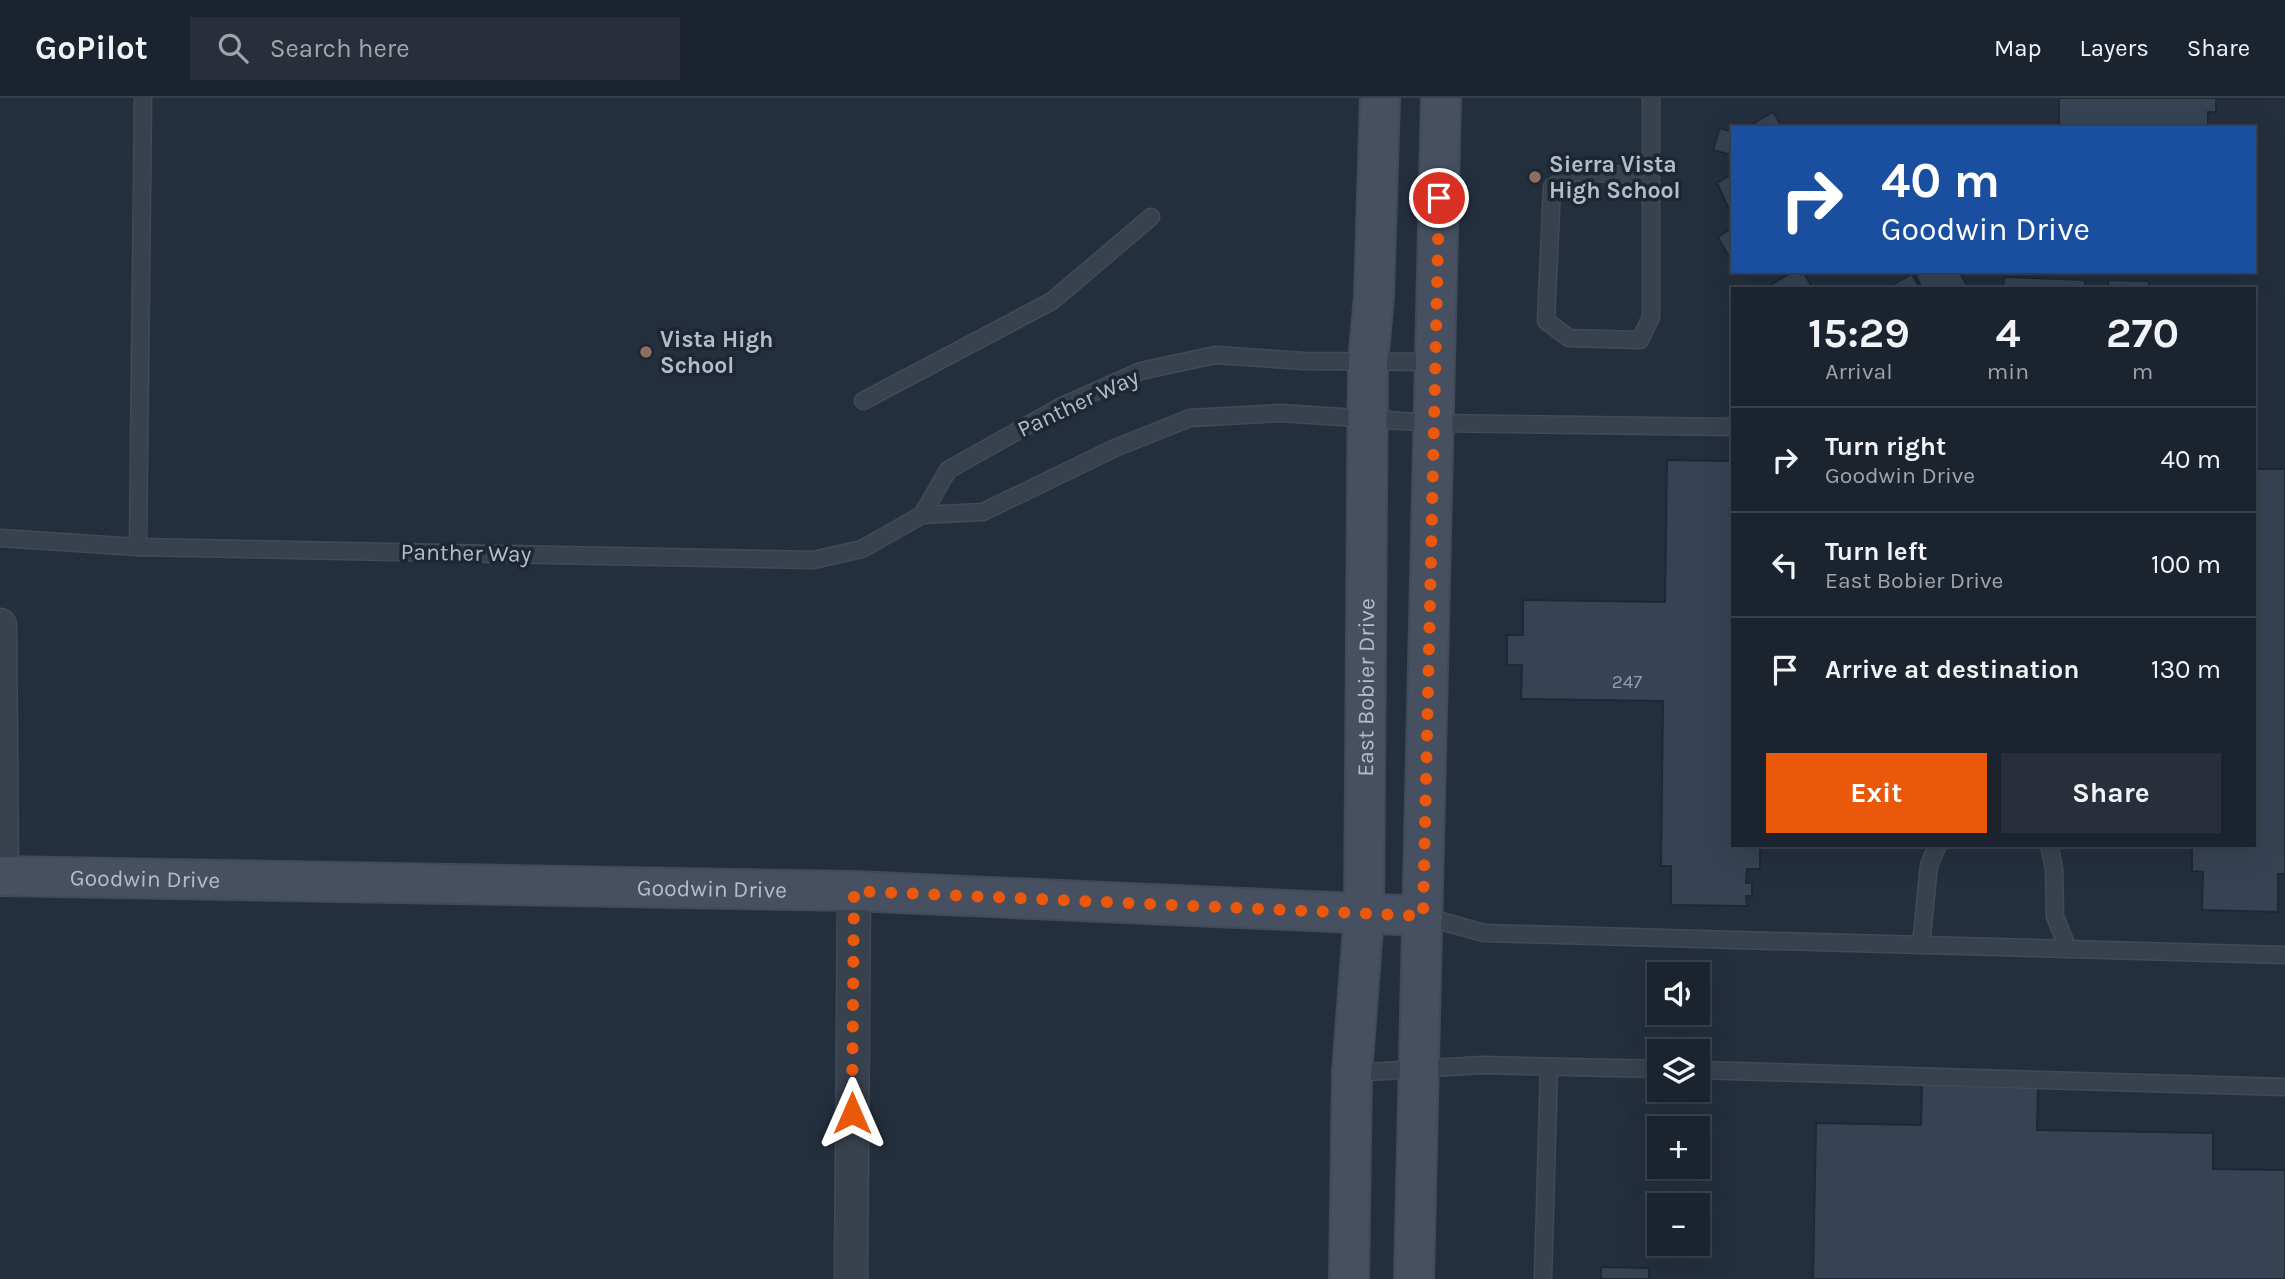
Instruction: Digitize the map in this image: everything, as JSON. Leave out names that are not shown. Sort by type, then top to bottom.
[{"type":"main road","name":"East Bobier Drive","points":[[1349,1279],[1352,1073],[1364,915],[1368,362],[1373,308],[1380,98]]},
{"type":"main road","points":[[1414,1279],[1441,98]]},
{"type":"main road","name":"Goodwin Drive","points":[[1,876],[854,891],[1423,916]]},
{"type":"street","points":[[0,625],[1,876]]},
{"type":"street","points":[[851,1279],[854,891]]},
{"type":"lane","points":[[138,547],[144,98]]},
{"type":"lane","points":[[1649,176],[1574,172],[1552,187],[1546,321],[1569,338],[1640,340],[1651,317],[1651,98]]},
{"type":"lane","points":[[863,401],[1052,301],[1151,217]]},
{"type":"lane","name":"Panther Way","points":[[922,515],[948,470],[1060,407],[1141,371],[1215,355],[1368,362],[1436,362]]},
{"type":"lane","name":"Panther Way","points":[[0,538],[138,547],[813,560],[862,549],[922,515],[983,512],[1115,448],[1190,418],[1280,413],[1433,423],[1731,427]]},
{"type":"lane","points":[[1921,945],[1929,865],[1937,847]]},
{"type":"lane","points":[[2049,847],[2054,867],[2055,916],[2068,949]]},
{"type":"lane","points":[[1423,916],[1484,933],[2285,955]]},
{"type":"lane","points":[[1352,1073],[1482,1065],[1647,1069]]},
{"type":"lane","points":[[1543,1279],[1549,1067]]},
{"type":"lane","points":[[1710,1070],[2285,1087]]},
{"type":"building","points":[[2059,98],[2282,98],[2216,99],[2216,112],[2208,112],[2208,126],[2059,126]]},
{"type":"building","points":[[1773,112],[1782,126],[1749,126]]},
{"type":"building","points":[[1720,128],[1731,132],[1731,155],[1713,150]]},
{"type":"building","points":[[1731,175],[1731,214],[1717,183]]},
{"type":"building","points":[[1731,229],[1731,260],[1718,237]]},
{"type":"building","points":[[1791,273],[1804,273],[1812,287],[1767,287]]},
{"type":"building","points":[[1914,273],[1960,273],[1968,287],[1922,287]]},
{"type":"building","points":[[1912,274],[1919,287],[1889,287]]},
{"type":"building","points":[[2004,277],[2085,280],[2085,287],[2003,287]]},
{"type":"building","points":[[2108,280],[2149,281],[2149,287],[2108,287]]},
{"type":"building","points":[[1667,460],[1731,461],[1731,847],[1760,847],[1760,869],[1747,869],[1746,883],[1752,883],[1752,896],[1746,896],[1747,906],[1671,905],[1671,866],[1661,866],[1663,701],[1521,699],[1522,665],[1507,665],[1507,635],[1523,635],[1523,600],[1665,602]]},
{"type":"building","points":[[2256,469],[2285,469],[2285,874],[2278,874],[2278,912],[2202,910],[2203,872],[2192,871],[2192,847],[2256,847]]},
{"type":"building","points":[[1922,1082],[2038,1084],[2037,1130],[2213,1133],[2213,1169],[2285,1170],[2285,1279],[1813,1279],[1816,1123],[1921,1125]]},
{"type":"building","points":[[1601,1267],[1649,1268],[1649,1279],[1601,1279]]},
{"type":"place","name":"Sierra Vista High School","points":[[1535,177]]},
{"type":"place","name":"Vista High School","points":[[646,352]]},
{"type":"route","points":[[852,1113],[854,891],[1423,916],[1439,198]]}]
